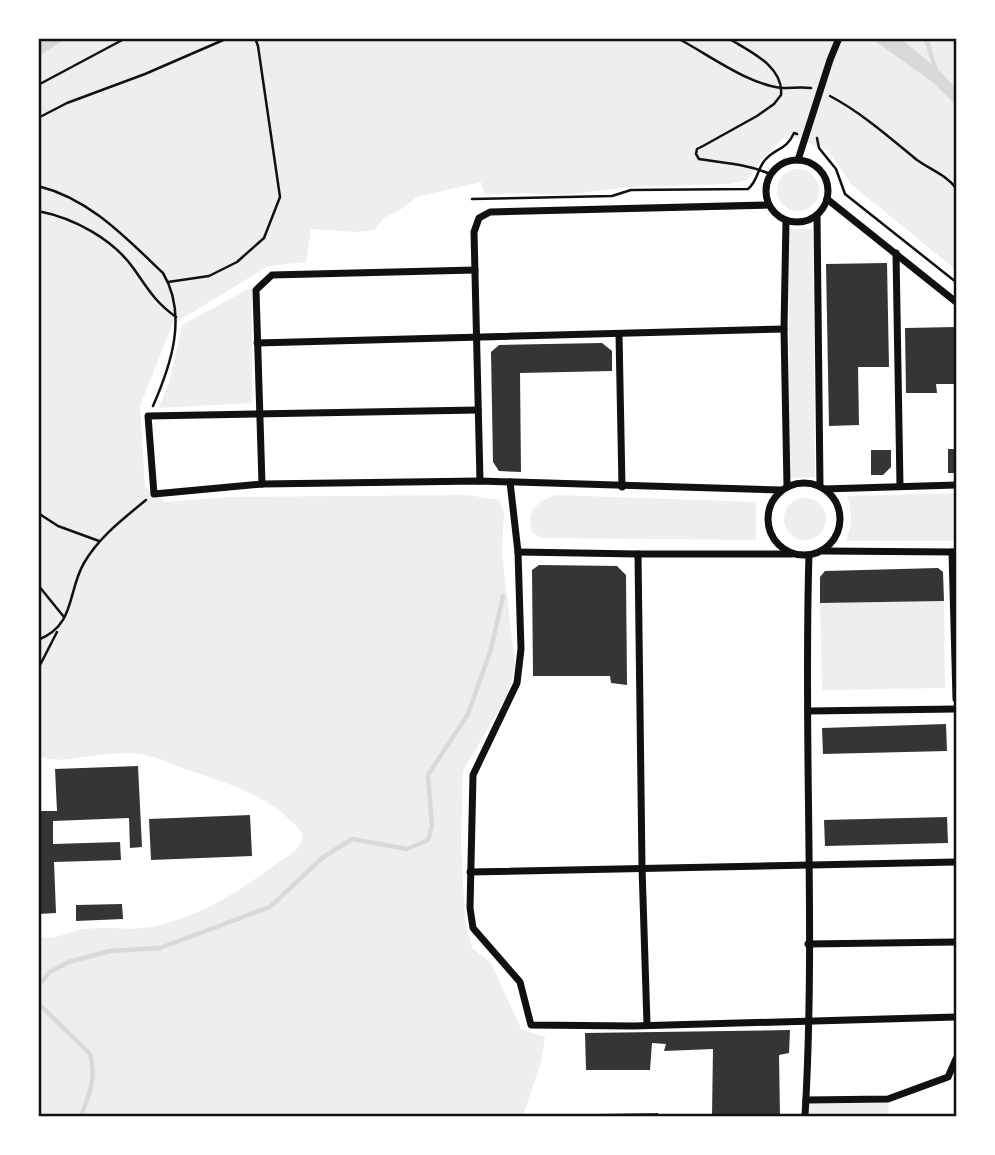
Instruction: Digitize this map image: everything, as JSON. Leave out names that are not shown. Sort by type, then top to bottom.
[{"type":"street","points":[[798,160],[839,38]]},
{"type":"street","points":[[798,160],[807,161],[822,172],[827,181],[827,199],[817,215],[802,222],[786,220],[774,211],[766,195],[770,174],[782,163],[798,160]]},
{"type":"street","points":[[827,199],[957,302]]},
{"type":"street","points":[[480,481],[474,232],[479,218],[490,212],[769,205]]},
{"type":"street","points":[[817,215],[822,487],[833,497],[841,520],[832,543],[822,551]]},
{"type":"street","points":[[786,220],[784,488],[774,498],[767,520],[774,540],[792,554]]},
{"type":"street","points":[[896,253],[900,486]]},
{"type":"street","points":[[262,484],[256,290],[272,275],[475,270]]},
{"type":"street","points":[[257,343],[784,329]]},
{"type":"street","points":[[619,334],[622,487]]},
{"type":"street","points":[[478,410],[148,416],[154,494],[262,484],[480,481],[622,487],[784,488],[798,483],[822,487],[957,485]]},
{"type":"street","points":[[510,482],[518,552],[522,649],[517,682],[473,775],[470,908],[473,928],[520,982],[531,1025],[957,1017]]},
{"type":"street","points":[[518,552],[809,555],[822,551],[954,552],[957,699]]},
{"type":"street","points":[[638,554],[647,1024]]},
{"type":"street","points":[[805,1116],[810,865],[807,759],[809,555]]},
{"type":"street","points":[[809,711],[957,709]]},
{"type":"street","points":[[470,872],[957,862]]},
{"type":"street","points":[[808,944],[957,943]]},
{"type":"street","points":[[806,1100],[888,1099],[948,1077],[957,1059]]},
{"type":"path","points":[[38,85],[125,38]]},
{"type":"path","points":[[38,118],[67,103],[145,74],[228,38]]},
{"type":"path","points":[[168,282],[209,276],[237,262],[264,238],[280,197],[255,38]]},
{"type":"path","points":[[677,38],[713,61],[747,76],[782,88],[812,88],[820,91],[864,116],[916,159],[950,179],[957,188]]},
{"type":"path","points":[[728,38],[768,65],[779,78],[781,95],[774,104],[757,116],[698,149],[696,154],[699,159],[730,162],[770,174]]},
{"type":"path","points":[[38,186],[59,191],[100,215],[163,273],[168,282],[177,318],[166,377],[148,416]]},
{"type":"path","points":[[38,211],[69,220],[108,242],[133,267],[159,305],[177,318]]},
{"type":"path","points":[[38,668],[64,617],[82,565],[99,541],[154,494]]},
{"type":"path","points":[[38,513],[58,526],[99,541]]},
{"type":"path","points":[[38,585],[64,617]]},
{"type":"path","points":[[38,640],[58,629]]},
{"type":"shaded area","points":[[66,38],[872,39],[932,82],[956,105],[956,270],[851,184],[829,151],[787,135],[763,158],[747,180],[729,184],[631,187],[562,195],[485,195],[481,182],[417,197],[384,218],[374,230],[356,232],[311,229],[306,262],[268,266],[172,325],[140,406],[145,487],[165,502],[229,497],[468,495],[499,500],[504,513],[502,553],[515,665],[509,693],[463,771],[461,843],[465,919],[472,948],[491,963],[521,1029],[545,1037],[541,1062],[523,1116],[39,1116],[39,937],[50,938],[93,928],[134,929],[171,922],[227,897],[296,850],[302,841],[300,830],[267,802],[227,783],[155,757],[126,753],[55,760],[39,756],[39,56]]},
{"type":"shaded area","points":[[66,39],[39,56],[39,41]]},
{"type":"shaded area","points":[[872,39],[899,39],[906,43],[943,74],[956,89],[956,105],[932,82]]},
{"type":"shaded area","points":[[899,39],[956,39],[956,89],[943,74]]},
{"type":"shaded area","points":[[798,169],[813,175],[819,190],[813,205],[798,211],[783,205],[777,190],[783,175]]},
{"type":"shaded area","points":[[789,229],[813,229],[815,477],[789,478]]},
{"type":"shaded area","points":[[252,287],[252,403],[159,408],[170,379],[182,325]]},
{"type":"shaded area","points":[[956,493],[956,541],[846,541],[851,518],[847,496]]},
{"type":"shaded area","points":[[556,495],[756,502],[756,540],[541,538],[532,532],[532,513],[543,500]]},
{"type":"shaded area","points":[[805,498],[820,504],[826,519],[820,534],[805,540],[790,534],[784,519],[790,504]]},
{"type":"shaded area","points":[[944,601],[945,688],[822,690],[820,603]]},
{"type":"shaded area","points":[[888,1099],[889,1116],[805,1116],[806,1100]]},
{"type":"building","points":[[887,263],[889,367],[858,367],[859,425],[829,426],[826,264]]},
{"type":"building","points":[[956,327],[956,384],[936,384],[937,393],[906,393],[905,328]]},
{"type":"building","points":[[602,343],[612,351],[612,371],[520,373],[521,472],[499,471],[493,462],[491,352],[499,345]]},
{"type":"building","points":[[948,449],[956,449],[956,473],[948,473]]},
{"type":"building","points":[[871,450],[891,450],[891,467],[883,475],[871,475]]},
{"type":"building","points":[[539,565],[617,566],[626,575],[627,685],[611,683],[610,676],[533,676],[532,570]]},
{"type":"building","points":[[938,568],[943,572],[944,601],[820,603],[820,577],[825,571]]},
{"type":"building","points":[[946,724],[947,751],[823,754],[822,728]]},
{"type":"building","points":[[138,766],[142,847],[130,848],[129,818],[53,821],[53,844],[120,842],[121,860],[54,862],[56,913],[38,914],[38,811],[57,811],[55,769]]},
{"type":"building","points":[[250,815],[252,856],[151,860],[149,819]]},
{"type":"building","points":[[947,817],[948,843],[825,846],[824,820]]},
{"type":"building","points":[[122,904],[123,919],[76,921],[76,905]]},
{"type":"building","points":[[790,1030],[789,1053],[779,1055],[780,1116],[712,1116],[713,1049],[664,1051],[666,1044],[652,1043],[650,1070],[586,1070],[585,1033]]},
{"type":"building","points":[[658,1113],[658,1116],[596,1116],[596,1114]]},
{"type":"waterway","points":[[926,38],[936,71]]},
{"type":"waterway","points":[[38,986],[50,972],[69,962],[110,951],[160,948],[270,907],[322,858],[352,839],[407,849],[428,840],[432,826],[428,775],[468,714],[491,649],[503,596]]},
{"type":"waterway","points":[[38,1003],[90,1054],[92,1078],[81,1116]]}]
